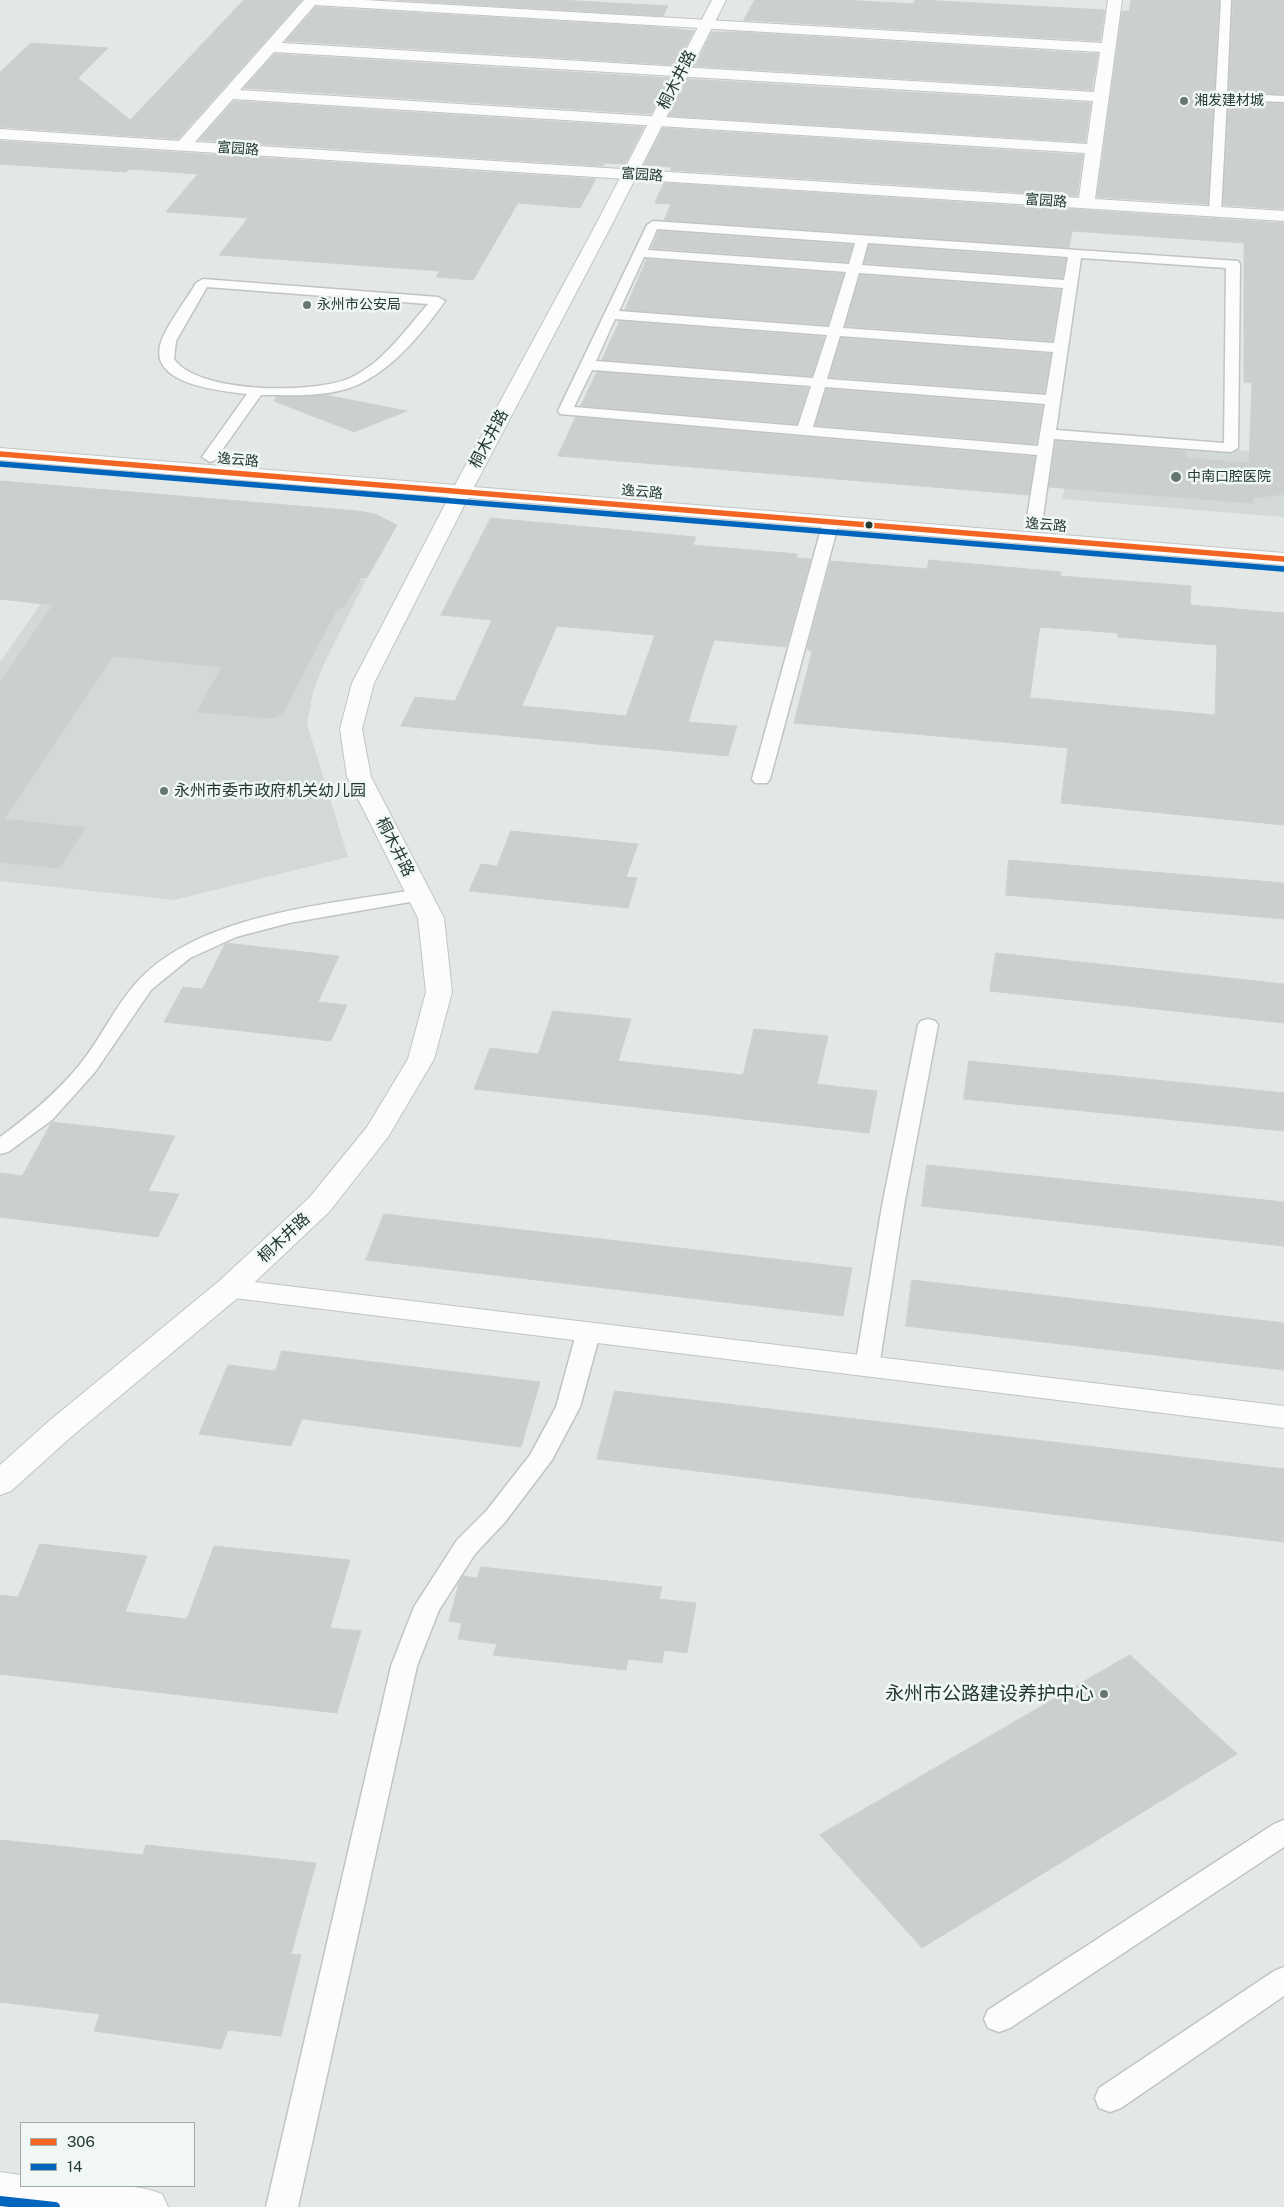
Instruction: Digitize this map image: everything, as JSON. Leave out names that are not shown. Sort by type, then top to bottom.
[{"type":"street","name":"桐木井路","points":[[0,1482],[60,1429],[229,1289],[319,1205],[378,1132],[421,1059],[439,992],[431,918],[359,777],[351,730],[363,683],[464,485],[719,0]]},
{"type":"street","points":[[1086,203],[1116,0]]},
{"type":"street","points":[[184,145],[311,1],[1108,48]]},
{"type":"street","points":[[271,47],[1101,97]]},
{"type":"street","points":[[230,94],[1094,149]]},
{"type":"street","name":"富园路","points":[[0,134],[1284,216]]},
{"type":"street","name":"逸云路","points":[[0,440],[210,457],[831,522],[1284,559]]},
{"type":"street","name":"逸云路","points":[[0,454],[1034,524],[1284,544]]},
{"type":"street","points":[[229,1289],[1284,1417]]},
{"type":"street","points":[[0,2191],[147,2207]]},
{"type":"lane","points":[[1215,212],[1226,0]]},
{"type":"lane","points":[[1222,96],[1284,99]]},
{"type":"lane","points":[[1045,451],[565,411],[653,225],[1234,264],[1230,448],[1048,434]]},
{"type":"lane","points":[[804,431],[863,239]]},
{"type":"lane","points":[[640,253],[1070,284]]},
{"type":"lane","points":[[1034,524],[1074,253]]},
{"type":"lane","points":[[203,283],[438,301],[384,361],[366,375],[342,386],[304,390],[257,391],[210,384],[178,374],[167,360],[167,347],[203,283]]},
{"type":"lane","points":[[610,315],[1060,348]]},
{"type":"lane","points":[[587,365],[1052,400]]},
{"type":"lane","points":[[210,457],[257,391]]},
{"type":"lane","points":[[761,779],[831,522]]},
{"type":"lane","points":[[0,1147],[44,1115],[88,1068],[144,986],[183,954],[229,933],[287,917],[420,895]]},
{"type":"lane","points":[[867,1367],[893,1206],[928,1025]]},
{"type":"lane","points":[[282,2207],[404,1666],[427,1607],[466,1547],[496,1516],[540,1460],[568,1408],[588,1334]]},
{"type":"lane","points":[[999,2019],[1284,1832]]},
{"type":"lane","points":[[1110,2098],[1284,1980]]},
{"type":"shaded area","name":"中南口腔医院","points":[[1077,436],[1284,454],[1284,517],[1062,499]]},
{"type":"shaded area","name":"永州市委市政府机关幼儿园","points":[[76,554],[366,580],[324,664],[313,692],[307,724],[348,857],[174,900],[0,881],[0,662]]},
{"type":"building","points":[[244,0],[302,0],[178,139],[0,127],[0,72],[31,43],[108,48],[78,78],[130,120]]},
{"type":"building","points":[[397,0],[558,0],[668,6],[663,16]]},
{"type":"building","points":[[755,0],[844,0],[914,4],[915,0],[921,0],[1105,10],[1100,41],[744,20]]},
{"type":"building","points":[[1131,0],[1219,0],[1208,204],[1097,197],[1122,11],[1129,11]]},
{"type":"building","points":[[1233,0],[1284,0],[1284,94],[1229,91]]},
{"type":"building","points":[[316,7],[656,27],[694,31],[676,65],[286,41]]},
{"type":"building","points":[[712,32],[1098,54],[1092,90],[695,66]]},
{"type":"building","points":[[275,54],[670,78],[651,114],[244,88]]},
{"type":"building","points":[[688,79],[1091,103],[1085,142],[669,116]]},
{"type":"building","points":[[234,101],[644,127],[625,164],[605,163],[603,166],[199,140]]},
{"type":"building","points":[[1229,102],[1284,104],[1284,209],[1223,205]]},
{"type":"building","points":[[663,128],[1083,155],[1077,196],[670,170],[672,167],[644,165]]},
{"type":"building","points":[[0,141],[596,179],[580,208],[518,203],[473,280],[436,277],[440,271],[219,255],[248,218],[166,212],[198,174],[129,169],[126,172],[0,164]]},
{"type":"building","points":[[664,183],[1284,223],[1284,494],[1253,498],[1253,503],[1049,487],[1056,441],[1186,451],[1186,458],[1249,463],[1252,383],[1244,382],[1244,243],[1072,231],[1069,248],[664,220],[671,204],[655,203]]},
{"type":"building","points":[[659,231],[853,245],[848,262],[652,248]]},
{"type":"building","points":[[869,245],[1066,259],[1062,278],[864,263]]},
{"type":"building","points":[[647,259],[844,274],[828,325],[625,310]]},
{"type":"building","points":[[860,275],[1061,290],[1052,341],[845,326]]},
{"type":"building","points":[[620,321],[824,337],[812,376],[602,360]]},
{"type":"building","points":[[841,338],[1051,354],[1044,393],[829,377]]},
{"type":"building","points":[[597,372],[808,388],[797,424],[581,406]]},
{"type":"building","points":[[826,389],[1043,406],[1036,444],[815,425]]},
{"type":"building","points":[[325,395],[407,411],[354,432],[274,401],[276,397]]},
{"type":"building","points":[[576,417],[1035,457],[1029,495],[558,456]]},
{"type":"building","points":[[0,481],[358,511],[375,514],[397,525],[367,578],[361,578],[344,607],[337,609],[284,711],[278,716],[269,718],[197,712],[222,667],[113,656],[4,819],[85,828],[59,868],[0,862],[0,682],[53,605],[0,599]]},
{"type":"building","points":[[491,518],[696,537],[693,545],[797,554],[796,558],[811,559],[786,647],[714,640],[688,722],[737,726],[728,756],[401,726],[415,697],[455,701],[492,620],[441,615]],"holes":[[[557,626],[655,635],[626,716],[522,706]]]},
{"type":"building","points":[[929,560],[1061,572],[1060,576],[1191,586],[1190,605],[1284,613],[1284,825],[1061,803],[1068,748],[794,723],[812,652],[807,649],[831,561],[927,569]],"holes":[[[1040,627],[1118,633],[1118,637],[1217,645],[1215,715],[1030,698]]]},
{"type":"building","points":[[511,831],[638,844],[626,877],[637,878],[628,908],[469,891],[481,864],[497,866]]},
{"type":"building","points":[[1009,860],[1284,883],[1284,919],[1006,895]]},
{"type":"building","points":[[226,943],[339,956],[318,1002],[347,1005],[331,1041],[164,1022],[183,987],[202,989]]},
{"type":"building","points":[[996,953],[1284,984],[1284,1023],[990,991]]},
{"type":"building","points":[[553,1011],[631,1019],[618,1061],[743,1075],[754,1029],[828,1036],[817,1084],[877,1091],[869,1133],[474,1089],[490,1048],[538,1054]]},
{"type":"building","points":[[969,1061],[1284,1093],[1284,1131],[964,1099]]},
{"type":"building","points":[[52,1122],[175,1136],[148,1191],[179,1194],[158,1237],[0,1217],[0,1173],[22,1176]]},
{"type":"building","points":[[927,1165],[1284,1202],[1284,1246],[922,1206]]},
{"type":"building","points":[[384,1214],[852,1268],[843,1316],[366,1260]]},
{"type":"building","points":[[912,1280],[1284,1323],[1284,1370],[906,1326]]},
{"type":"building","points":[[282,1351],[540,1382],[521,1447],[302,1419],[291,1446],[199,1434],[228,1365],[275,1371]]},
{"type":"building","points":[[615,1391],[1284,1469],[1284,1542],[597,1459]]},
{"type":"building","points":[[40,1544],[147,1556],[125,1612],[187,1619],[214,1546],[350,1560],[330,1628],[361,1631],[337,1713],[0,1674],[0,1595],[18,1597]]},
{"type":"building","points":[[481,1567],[662,1587],[659,1599],[696,1603],[687,1653],[664,1650],[662,1663],[628,1659],[626,1670],[493,1655],[497,1644],[458,1639],[462,1623],[449,1621],[459,1583],[463,1576],[477,1578]]},
{"type":"building","points":[[1130,1655],[1237,1754],[922,1948],[820,1835]]},
{"type":"building","points":[[0,1840],[143,1855],[146,1845],[316,1863],[291,1954],[301,1955],[281,2036],[228,2030],[221,2049],[94,2031],[100,2014],[0,2002]]},
{"type":"transit line","name":"306","points":[[0,454],[1284,559]]},
{"type":"transit line","name":"14","points":[[0,464],[1283,569]]},
{"type":"transit line","name":"14","points":[[0,2201],[55,2207]]},
{"type":"place","name":"湘发建材城","points":[[1184,101]]},
{"type":"place","name":"永州市公安局","points":[[307,305]]},
{"type":"place","name":"中南口腔医院","points":[[1176,477]]},
{"type":"place","name":"永州市委市政府机关幼儿园","points":[[164,791]]},
{"type":"place","name":"永州市公路建设养护中心","points":[[1104,1694]]}]
